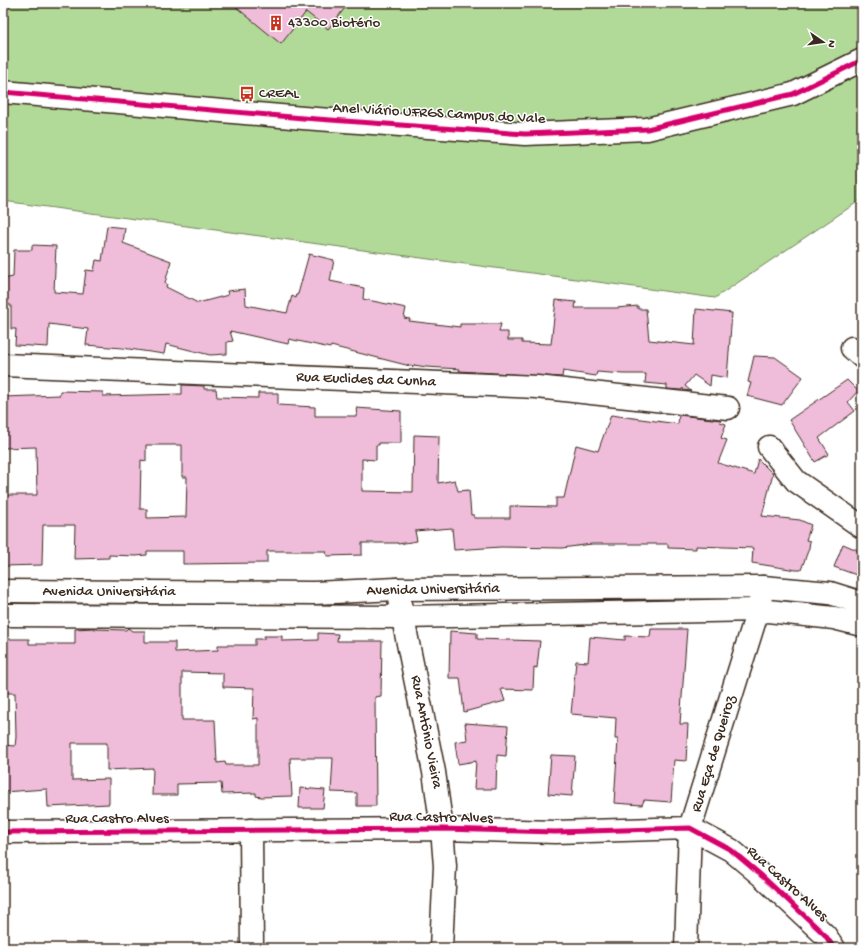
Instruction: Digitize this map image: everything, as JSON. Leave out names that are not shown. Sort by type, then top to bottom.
[{"type":"street","name":"Anel Viário UFRGS Campus do Vale","points":[[3,92],[303,118],[525,134],[647,128],[793,94],[862,60]]},
{"type":"street","name":"Rua Euclides da Cunha","points":[[3,366],[537,387],[728,408]]},
{"type":"street","points":[[769,447],[796,481],[861,523]]},
{"type":"street","name":"Avenida Universitária","points":[[3,591],[314,593],[397,589],[763,587],[830,593],[862,603]]},
{"type":"street","name":"Rua Eça de Queiroz","points":[[686,948],[690,828],[758,610],[763,587]]},
{"type":"street","name":"Rua Antônio Vieira","points":[[397,589],[434,772],[442,829],[445,866],[441,948]]},
{"type":"street","name":"Avenida Universitária","points":[[3,615],[403,617],[758,610],[834,618],[862,625]]},
{"type":"street","name":"Rua Castro Alves","points":[[3,832],[442,829],[555,832],[690,828],[731,850],[762,876],[825,935],[834,948]]},
{"type":"street","points":[[251,830],[252,948]]},
{"type":"green space","points":[[3,3],[862,3],[862,199],[715,298],[3,201]]},
{"type":"building","name":"43300 Biotério","points":[[231,3],[349,3],[328,29],[306,12],[281,44]]},
{"type":"building","points":[[107,226],[125,228],[123,243],[171,261],[165,283],[167,284],[166,287],[198,303],[228,295],[227,291],[245,289],[246,305],[287,313],[292,296],[296,298],[298,294],[309,254],[334,260],[330,281],[364,288],[363,299],[406,308],[404,318],[410,319],[409,321],[460,327],[460,324],[501,324],[499,332],[508,332],[508,340],[522,340],[522,343],[551,344],[556,300],[576,302],[575,308],[616,308],[638,306],[638,309],[646,309],[649,340],[694,345],[696,309],[732,313],[727,378],[711,375],[710,386],[694,375],[685,386],[691,391],[683,390],[683,388],[681,390],[667,389],[667,385],[645,383],[646,374],[597,372],[596,376],[563,371],[562,377],[459,371],[460,369],[414,365],[414,367],[331,346],[330,348],[289,339],[288,344],[230,331],[233,341],[227,342],[227,354],[210,355],[166,344],[164,354],[86,345],[88,329],[49,324],[48,347],[15,345],[16,329],[11,329],[11,305],[3,305],[3,279],[13,277],[14,250],[32,250],[32,245],[56,246],[54,292],[83,294],[86,270],[94,271],[96,260],[102,261]]},
{"type":"building","points":[[754,356],[775,357],[803,377],[782,405],[747,396],[751,383],[748,382]]},
{"type":"building","points":[[847,380],[858,391],[848,402],[855,411],[819,438],[829,454],[815,462],[789,420]]},
{"type":"building","points":[[182,385],[204,386],[204,389],[216,389],[217,397],[258,398],[258,393],[278,393],[278,405],[315,407],[315,416],[357,416],[356,408],[401,411],[401,443],[379,443],[379,445],[376,445],[376,460],[362,459],[362,491],[413,492],[414,435],[439,436],[438,483],[455,480],[458,491],[469,490],[471,515],[474,515],[474,518],[510,518],[510,506],[556,507],[556,498],[564,498],[576,445],[598,451],[611,415],[678,424],[679,415],[721,420],[720,422],[726,424],[721,438],[727,440],[718,463],[754,474],[758,459],[773,474],[762,516],[800,520],[811,525],[806,540],[810,541],[809,548],[801,570],[796,570],[752,563],[753,548],[696,546],[696,549],[668,548],[668,544],[592,544],[562,548],[501,547],[454,550],[452,528],[415,531],[417,541],[398,544],[362,543],[362,555],[327,556],[326,551],[267,551],[267,563],[183,564],[183,551],[147,551],[147,555],[109,555],[109,558],[74,559],[75,525],[43,525],[42,565],[3,566],[3,495],[37,495],[36,447],[3,448],[3,397],[60,395],[60,391],[103,392],[103,396],[182,394]],"holes":[[[146,445],[182,445],[182,477],[187,477],[186,517],[147,518],[147,509],[140,509],[141,460],[146,461]]]},
{"type":"building","points":[[843,544],[862,552],[862,577],[834,567]]},
{"type":"building","points":[[93,628],[126,630],[128,628],[132,631],[145,631],[145,642],[175,642],[175,652],[218,650],[218,645],[255,645],[255,639],[264,639],[264,636],[282,636],[282,641],[318,640],[318,633],[338,634],[337,641],[382,641],[381,696],[375,697],[376,806],[357,806],[357,793],[331,792],[333,758],[290,758],[292,796],[261,797],[256,796],[256,793],[222,794],[221,783],[177,784],[177,795],[152,795],[153,768],[107,770],[107,743],[72,743],[72,780],[109,779],[109,804],[48,807],[47,789],[3,792],[3,745],[15,746],[16,737],[15,693],[7,693],[7,665],[3,665],[3,639],[29,639],[29,644],[75,644],[75,629]],"holes":[[[182,672],[223,673],[223,687],[254,688],[253,719],[258,718],[258,765],[226,765],[225,762],[217,763],[215,720],[182,720]]]},
{"type":"building","points":[[651,629],[687,629],[680,724],[688,724],[686,761],[674,760],[671,802],[644,800],[642,805],[614,803],[618,739],[615,739],[616,718],[571,714],[576,661],[588,662],[590,637],[625,640],[625,636],[650,637]]},
{"type":"building","points":[[450,631],[477,633],[477,639],[540,641],[537,668],[534,667],[533,690],[501,689],[505,701],[464,712],[460,678],[449,678]]},
{"type":"building","points":[[465,723],[508,726],[506,756],[497,755],[496,789],[474,789],[476,761],[458,764],[455,742],[467,740]]},
{"type":"building","points":[[551,755],[575,756],[572,796],[548,794]]},
{"type":"building","points":[[300,788],[325,790],[323,808],[299,808]]},
{"type":"cycle path","points":[[3,92],[303,118],[525,134],[647,129],[793,94],[862,60]]},
{"type":"cycle path","points":[[3,832],[442,829],[555,832],[690,828],[731,850],[762,876],[825,935],[834,948]]},
{"type":"place","name":"43300 Biotério","points":[[276,23]]},
{"type":"place","name":"CREAL","points":[[247,94]]}]
